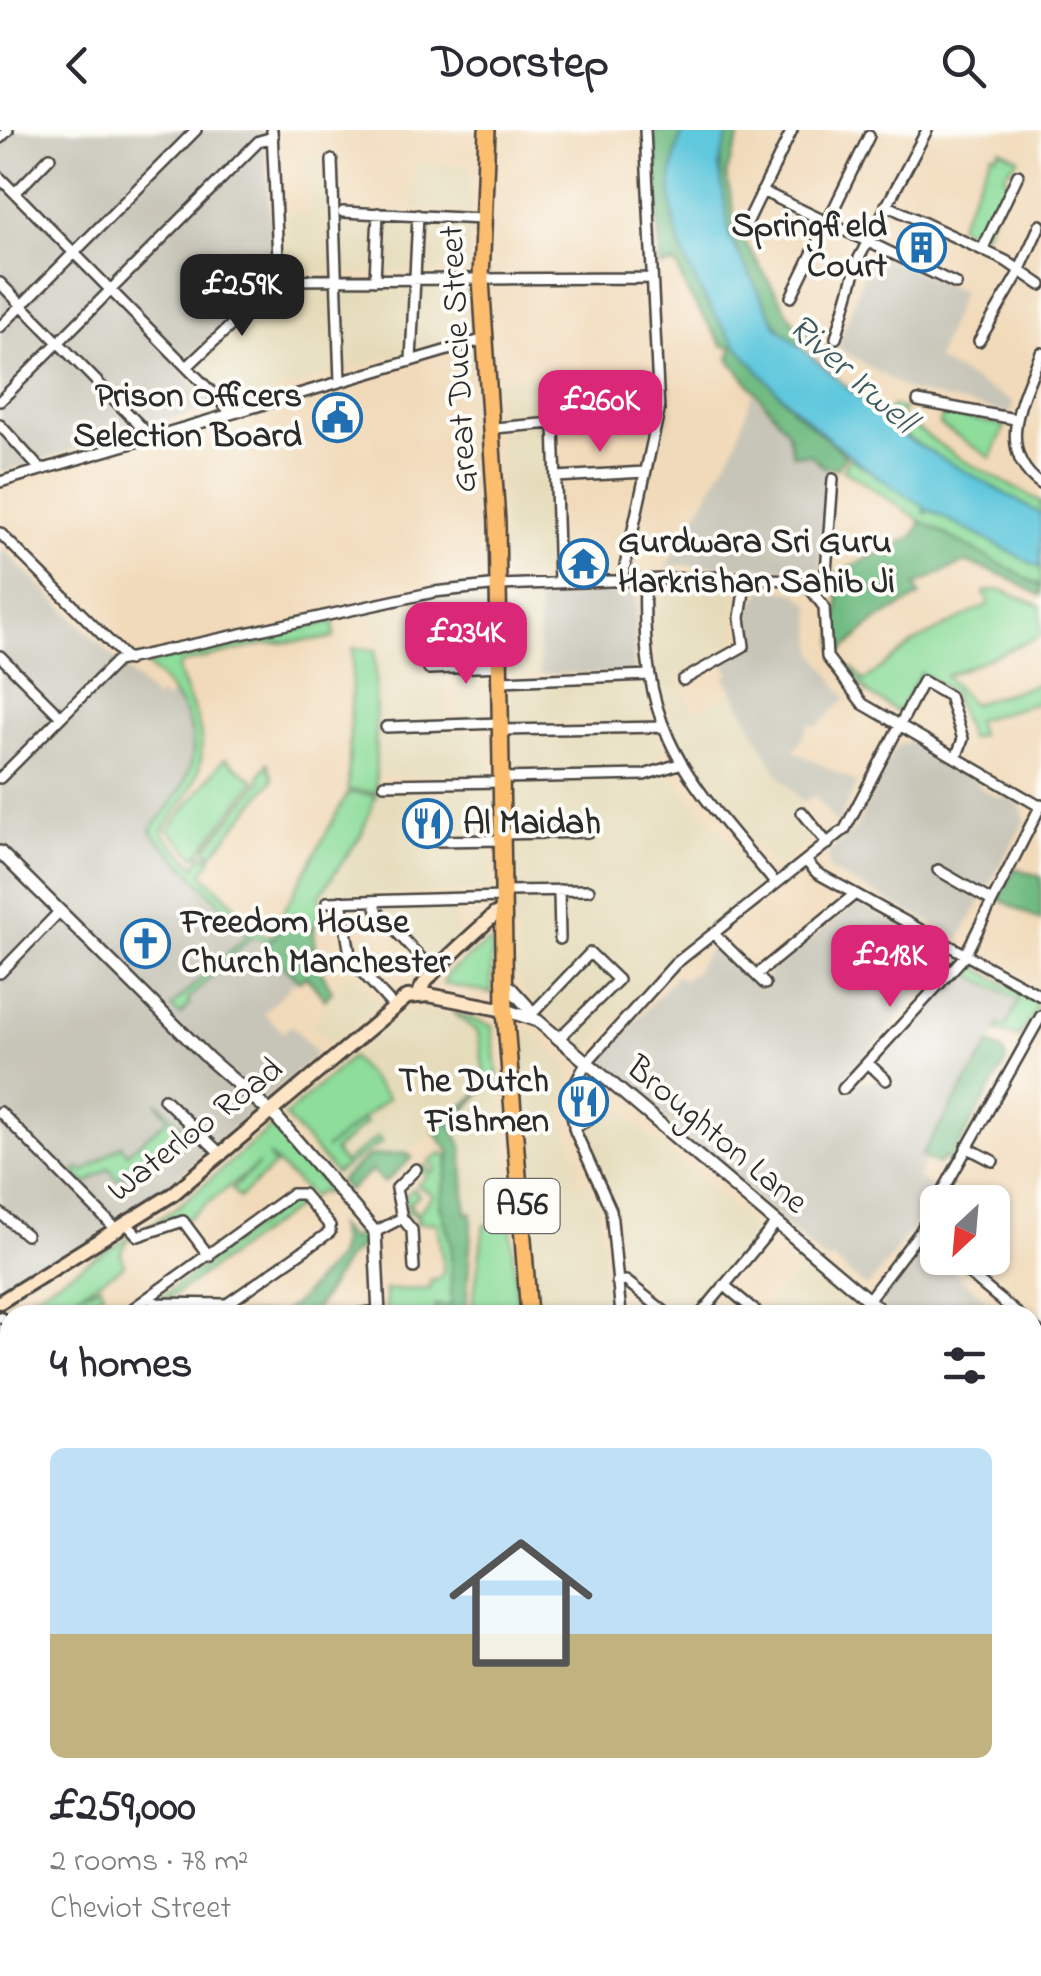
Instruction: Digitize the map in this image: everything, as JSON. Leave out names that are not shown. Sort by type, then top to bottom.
[{"type":"highway","name":"Great Ducie Street","points":[[487,130],[481,279],[494,428],[499,585]]},
{"type":"highway","name":"A56","points":[[499,585],[505,1010],[528,1305]]},
{"type":"main road","points":[[503,908],[434,972],[424,995],[505,1010]]},
{"type":"main road","name":"Waterloo Road","points":[[0,1302],[123,1228],[222,1155],[393,1006],[424,995]]},
{"type":"street","points":[[0,138],[8,130]]},
{"type":"street","points":[[0,327],[196,130]]},
{"type":"street","points":[[622,580],[659,411],[645,130]]},
{"type":"street","points":[[746,225],[792,130]]},
{"type":"street","points":[[836,338],[850,280],[926,130]]},
{"type":"street","points":[[267,134],[279,280]]},
{"type":"street","points":[[0,402],[267,134]]},
{"type":"street","points":[[792,297],[869,136]]},
{"type":"street","points":[[15,193],[50,157]]},
{"type":"street","points":[[332,160],[340,380]]},
{"type":"street","points":[[982,250],[1018,175]]},
{"type":"street","points":[[0,179],[232,413]]},
{"type":"street","points":[[762,191],[956,284]]},
{"type":"street","points":[[886,205],[982,250],[1041,286]]},
{"type":"street","points":[[343,212],[482,219]]},
{"type":"street","points":[[375,280],[378,214]]},
{"type":"street","points":[[411,360],[418,215]]},
{"type":"street","points":[[978,341],[1020,272],[1040,224]]},
{"type":"street","points":[[188,366],[279,280],[652,278]]},
{"type":"street","points":[[0,284],[151,437]]},
{"type":"street","points":[[0,482],[485,340]]},
{"type":"street","points":[[1040,357],[1015,419],[1018,457],[1041,484]]},
{"type":"street","points":[[918,402],[1015,419]]},
{"type":"street","points":[[494,428],[559,423],[559,582]]},
{"type":"street","points":[[0,425],[40,470]]},
{"type":"street","points":[[556,476],[645,472]]},
{"type":"street","points":[[814,591],[827,567],[833,478]]},
{"type":"street","points":[[0,533],[128,660]]},
{"type":"street","points":[[683,680],[744,646],[740,618],[746,578]]},
{"type":"street","points":[[645,580],[650,676],[662,726],[679,764],[776,884]]},
{"type":"street","points":[[0,778],[109,666],[128,660],[358,605],[499,585],[790,580],[814,591],[826,618],[827,657],[863,704],[1041,806],[966,952],[843,1089]]},
{"type":"street","points":[[0,656],[62,716]]},
{"type":"street","points":[[429,668],[501,674],[650,676]]},
{"type":"street","points":[[619,1305],[611,1210],[574,1128],[570,1104],[586,1063],[675,964],[850,823],[896,725],[922,681],[949,696],[964,745],[956,758]]},
{"type":"street","points":[[386,727],[662,726]]},
{"type":"street","points":[[384,784],[644,775],[679,764]]},
{"type":"street","points":[[802,812],[828,844]]},
{"type":"street","points":[[436,841],[588,832]]},
{"type":"street","points":[[0,852],[269,1114],[375,1232],[379,1305]]},
{"type":"street","points":[[806,860],[818,872],[855,894],[1041,996]]},
{"type":"street","points":[[938,870],[990,900]]},
{"type":"street","points":[[559,890],[560,938]]},
{"type":"street","points":[[328,902],[503,908],[559,890],[589,890]]},
{"type":"street","points":[[756,975],[855,894]]},
{"type":"street","points":[[340,901],[350,960],[393,1006]]},
{"type":"street","points":[[375,901],[376,911],[434,972]]},
{"type":"street","points":[[0,973],[60,912]]},
{"type":"street","points":[[714,934],[765,984]]},
{"type":"street","points":[[530,1016],[536,1005],[590,953],[618,980],[558,1038]]},
{"type":"street","points":[[504,980],[528,1006],[530,1016]]},
{"type":"street","name":"Broughton Lane","points":[[505,1010],[530,1016],[558,1038],[874,1305]]},
{"type":"street","points":[[945,1185],[1041,1016]]},
{"type":"street","points":[[868,1063],[886,1080]]},
{"type":"street","points":[[574,1128],[588,1120],[596,1097]]},
{"type":"street","points":[[164,1099],[222,1155]]},
{"type":"street","points":[[0,1112],[123,1228],[138,1236],[183,1221],[209,1256]]},
{"type":"street","points":[[966,1147],[993,1161]]},
{"type":"street","points":[[414,1268],[412,1230],[402,1218],[396,1189],[416,1169]]},
{"type":"street","points":[[138,1305],[292,1194],[303,1194],[310,1200],[330,1232],[227,1304],[156,1303],[150,1297]]},
{"type":"street","points":[[1,1215],[26,1236]]},
{"type":"street","points":[[375,1232],[402,1218]]},
{"type":"street","points":[[708,1305],[776,1223]]},
{"type":"street","points":[[868,1300],[920,1232]]},
{"type":"street","points":[[971,1275],[1007,1305]]},
{"type":"street","points":[[617,1282],[626,1281],[656,1305]]},
{"type":"street","points":[[724,1285],[748,1305]]},
{"type":"shaded area","points":[[0,130],[264,130],[274,275],[179,368],[214,406],[0,473]]},
{"type":"shaded area","points":[[306,156],[341,156],[337,170],[340,218],[470,225],[467,271],[287,274],[283,214],[310,212]]},
{"type":"shaded area","points":[[415,162],[471,166],[470,212],[412,208]]},
{"type":"shaded area","points":[[871,253],[962,291],[936,360],[1013,402],[1011,414],[907,390],[838,347]]},
{"type":"shaded area","points":[[465,287],[468,324],[459,335],[237,403],[196,364],[271,288]]},
{"type":"shaded area","points":[[548,375],[554,577],[505,578],[496,379]]},
{"type":"shaded area","points":[[753,392],[787,430],[793,453],[811,455],[826,469],[820,570],[681,565],[666,569],[735,446]]},
{"type":"shaded area","points":[[0,546],[156,699],[159,694],[165,701],[173,691],[180,702],[193,732],[192,770],[176,801],[151,829],[152,834],[297,979],[264,1013],[283,1032],[292,1025],[317,1054],[123,1225],[0,1298]]},
{"type":"shaded area","points":[[725,584],[735,592],[734,643],[677,678],[694,711],[735,690],[783,783],[803,803],[793,812],[814,838],[776,870],[694,775],[669,725],[660,695],[650,621],[663,590]]},
{"type":"shaded area","points":[[630,588],[637,594],[633,673],[540,674],[538,591]]},
{"type":"shaded area","points":[[765,588],[797,593],[811,605],[815,653],[846,698],[817,727],[810,723],[794,751],[857,783],[837,825],[814,795],[803,803],[779,775],[725,677],[730,674],[724,663],[754,644],[749,609]]},
{"type":"shaded area","points":[[538,591],[540,674],[508,675],[507,594]]},
{"type":"shaded area","points":[[488,595],[489,659],[421,662],[423,676],[446,676],[446,717],[431,718],[431,731],[488,732],[489,776],[377,776],[375,617],[367,613]]},
{"type":"shaded area","points":[[487,673],[488,717],[457,718],[457,674]]},
{"type":"shaded area","points":[[646,685],[652,721],[509,724],[508,686]]},
{"type":"shaded area","points":[[656,734],[664,749],[655,768],[510,772],[509,735]]},
{"type":"shaded area","points":[[909,741],[974,778],[981,788],[1020,804],[1025,820],[960,938],[829,870],[828,853],[856,828],[895,747]]},
{"type":"shaded area","points":[[670,777],[745,859],[760,885],[665,963],[591,1048],[585,1048],[532,1002],[513,970],[518,940],[513,917],[510,783]]},
{"type":"shaded area","points":[[491,790],[491,833],[433,838],[434,847],[490,847],[490,892],[319,896],[371,816],[376,792]]},
{"type":"shaded area","points":[[857,903],[956,955],[839,1084],[849,1094],[860,1081],[879,1081],[882,1059],[963,970],[1020,1000],[1006,1028],[1000,1026],[991,1043],[1005,1052],[1006,1062],[950,1162],[944,1159],[939,1166],[926,1160],[917,1178],[930,1185],[920,1185],[920,1215],[867,1288],[832,1259],[825,1260],[599,1063],[677,975],[683,980],[695,971],[710,947],[717,948],[762,990],[771,970]]},
{"type":"shaded area","points":[[456,907],[457,937],[430,960],[383,911]]},
{"type":"shaded area","points":[[351,971],[380,1004],[331,1045],[312,1024]]},
{"type":"shaded area","points":[[416,1008],[452,1012],[478,1031],[486,1087],[500,1087],[511,1226],[463,1226],[452,1153],[434,1132],[402,1157],[369,1156],[339,1181],[279,1115],[400,1015]]},
{"type":"shaded area","points":[[529,1029],[571,1067],[562,1116],[577,1159],[577,1182],[590,1186],[600,1212],[607,1305],[537,1305],[521,1076],[522,1030]]},
{"type":"shaded area","points":[[593,1086],[760,1232],[699,1305],[667,1305],[620,1268],[616,1207],[579,1117],[581,1089]]},
{"type":"shaded area","points":[[920,1251],[920,1275],[958,1275],[992,1305],[881,1305],[879,1296]]},
{"type":"shaded area","points":[[801,1265],[852,1305],[768,1305]]},
{"type":"green space","points":[[654,130],[684,130],[671,177],[702,291],[754,365],[794,410],[846,456],[836,469],[824,467],[811,455],[793,454],[787,430],[729,359],[733,346],[723,346],[688,294],[676,264],[660,266]]},
{"type":"green space","points":[[729,130],[742,130],[726,174],[737,229],[798,329],[833,354],[835,361],[803,342],[794,346],[777,326],[746,273],[725,214],[720,184],[721,156]]},
{"type":"green space","points":[[1000,149],[1019,158],[1004,175],[1009,182],[981,239],[958,225],[992,153],[997,155]]},
{"type":"green space","points":[[893,406],[904,409],[900,417],[961,459],[1041,502],[1041,514],[948,465],[882,419]]},
{"type":"green space","points":[[944,413],[1005,426],[991,458],[939,424]]},
{"type":"green space","points":[[850,458],[926,508],[927,513],[929,510],[1041,568],[1041,586],[921,521],[843,469]]},
{"type":"green space","points":[[921,521],[1041,586],[1041,596],[1005,576],[965,562],[915,585],[920,596],[874,622],[840,653],[834,644],[839,605],[836,574],[914,536]]},
{"type":"green space","points":[[1001,590],[1041,606],[1041,636],[946,676],[972,704],[1041,683],[1041,702],[976,720],[980,735],[969,739],[953,693],[921,673],[898,712],[868,693],[849,670],[852,668],[864,681],[913,643],[989,604],[984,592]]},
{"type":"green space","points":[[334,621],[334,638],[266,644],[182,663],[178,668],[197,720],[202,751],[195,779],[163,829],[164,835],[196,867],[202,854],[212,859],[202,873],[264,935],[270,936],[348,793],[376,795],[361,835],[319,896],[323,906],[314,928],[291,921],[268,943],[252,936],[188,999],[190,1005],[180,1015],[171,1007],[249,933],[151,829],[183,785],[193,745],[181,706],[146,664]]},
{"type":"green space","points":[[353,648],[375,650],[376,792],[348,790]]},
{"type":"green space","points":[[225,758],[255,781],[196,857],[168,830]]},
{"type":"green space","points":[[268,763],[273,780],[211,856],[206,849],[261,780]]},
{"type":"green space","points":[[1015,868],[1041,877],[1041,921],[999,899]]},
{"type":"green space","points":[[291,920],[314,928],[315,959],[332,991],[325,1000],[306,976],[299,981],[264,948]]},
{"type":"green space","points":[[487,943],[492,945],[491,993],[443,984],[447,974]]},
{"type":"green space","points":[[976,967],[1036,1002],[1036,1011],[1019,1037],[997,1031],[1000,1025],[1006,1027],[1019,1000],[963,971],[953,989],[948,986],[962,970]]},
{"type":"green space","points":[[452,1012],[492,1026],[499,1087],[486,1087],[478,1032]]},
{"type":"green space","points":[[990,1044],[1004,1053],[1006,1062],[950,1161],[943,1158],[938,1165],[921,1156]]},
{"type":"green space","points":[[351,1057],[388,1098],[325,1149],[363,1119],[366,1123],[334,1151],[343,1163],[378,1137],[382,1142],[335,1173],[285,1116]]},
{"type":"green space","points":[[486,1087],[452,1125],[462,1146],[466,1213],[472,1213],[467,1305],[451,1305],[451,1243],[440,1204],[451,1153],[434,1131]]},
{"type":"green space","points":[[157,1102],[190,1133],[117,1179],[109,1168],[86,1184],[75,1172],[80,1168],[84,1172],[121,1145],[127,1153],[168,1119]]},
{"type":"green space","points":[[273,1126],[328,1190],[312,1197],[268,1155],[275,1165],[239,1198],[232,1189],[259,1164],[187,1219],[175,1218],[139,1231],[175,1209]]},
{"type":"green space","points":[[407,1153],[412,1158],[384,1183],[372,1170],[348,1191],[339,1181],[369,1156]]},
{"type":"green space","points":[[442,1153],[449,1156],[440,1204],[451,1243],[451,1305],[386,1305],[385,1290],[430,1289],[430,1280],[437,1280],[444,1271],[437,1223],[416,1223],[419,1218],[408,1212],[405,1197],[413,1188],[419,1196],[409,1204],[417,1214],[433,1195],[417,1185],[427,1176],[421,1169],[425,1165],[432,1173],[436,1169],[429,1161]]},
{"type":"green space","points":[[293,1199],[305,1201],[177,1293],[166,1300],[160,1298]]},
{"type":"green space","points":[[484,1225],[511,1227],[517,1305],[472,1305]]},
{"type":"green space","points":[[337,1226],[351,1240],[361,1228],[369,1239],[346,1259],[318,1305],[292,1305],[337,1257],[341,1241]]},
{"type":"green space","points":[[130,1237],[121,1252],[124,1266],[76,1295],[100,1285],[103,1294],[79,1305],[17,1305]]},
{"type":"water","points":[[684,130],[729,130],[719,166],[730,237],[777,327],[906,438],[1041,514],[1041,568],[930,510],[924,512],[925,507],[833,442],[784,398],[740,348],[703,296],[679,240],[671,185]]},
{"type":"place","name":"Springfield Court","points":[[922,247]]},
{"type":"place","name":"Prison Officers Selection Board","points":[[337,417]]},
{"type":"place","name":"Gurdwara Sri Guru Harkrishan Sahib Ji","points":[[583,563]]},
{"type":"place","name":"Al Maidah","points":[[428,824]]},
{"type":"place","name":"Freedom House Church Manchester","points":[[146,943]]},
{"type":"place","name":"The Dutch Fishmen","points":[[584,1102]]},
{"type":"water label","name":"River Irwell","points":[[851,375]]}]
